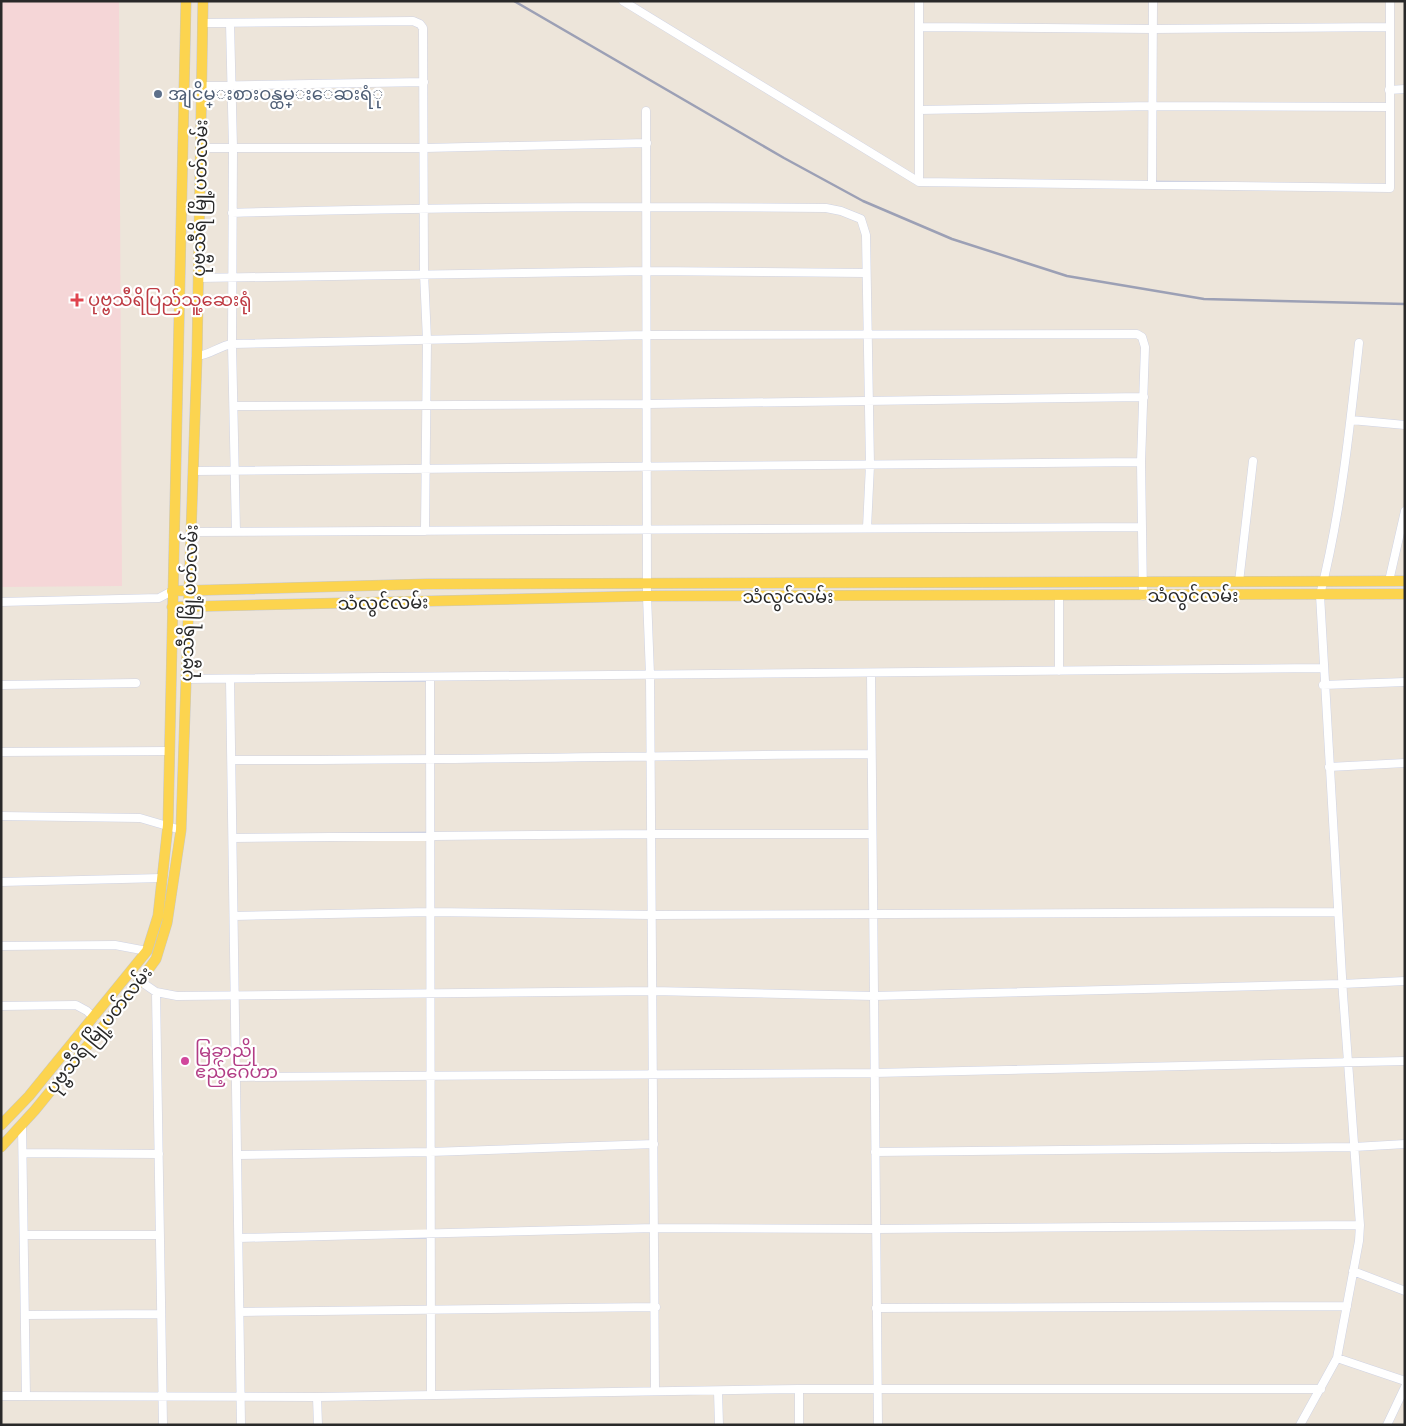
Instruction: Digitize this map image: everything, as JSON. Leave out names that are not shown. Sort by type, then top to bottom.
[{"type":"main road","name":"ပုဗ္ဗသီရိ မြို့ပတ်လမ်း","points":[[1,1125],[24,1101],[94,1018],[147,951],[158,916],[168,825],[186,1]]},
{"type":"main road","name":"ပုဗ္ဗသီရိ မြို့ပတ်လမ်း","points":[[1,1146],[35,1110],[140,981],[156,959],[167,923],[181,830],[199,278],[202,1]]},
{"type":"main road","name":"သံလွင်လမ်း","points":[[172,591],[427,584],[648,582],[1405,581]]},
{"type":"main road","name":"သံလွင်လမ်း","points":[[172,607],[647,596],[1405,594]]},
{"type":"main road","points":[[24,1101],[35,1110]]},
{"type":"street","points":[[623,1],[919,182],[1152,183],[1390,188],[1390,1]]},
{"type":"street","points":[[919,1],[919,182]]},
{"type":"street","points":[[1152,1],[1154,106],[1152,183]]},
{"type":"street","points":[[202,23],[417,22],[424,33],[424,273],[427,340],[425,531]]},
{"type":"street","points":[[230,23],[232,344],[236,532]]},
{"type":"street","points":[[919,27],[1153,29],[1390,27]]},
{"type":"street","points":[[201,86],[424,82]]},
{"type":"street","points":[[1389,90],[1405,90]]},
{"type":"street","points":[[919,110],[1154,106],[1389,107]]},
{"type":"street","points":[[646,111],[647,596],[652,834],[655,1391]]},
{"type":"street","points":[[200,148],[425,148],[646,143]]},
{"type":"street","points":[[232,213],[425,208],[647,206],[826,208],[841,211],[861,219],[865,225],[868,334],[870,465],[867,528]]},
{"type":"street","points":[[199,278],[647,271],[866,273]]},
{"type":"street","points":[[197,356],[205,356],[221,346],[232,344],[647,335],[1138,334],[1142,337],[1145,347],[1141,462],[1142,596]]},
{"type":"street","points":[[1300,1425],[1337,1358],[1360,1226],[1328,767],[1320,595],[1351,420],[1358,343]]},
{"type":"street","points":[[234,406],[648,404],[1144,397]]},
{"type":"street","points":[[1351,420],[1405,425]]},
{"type":"street","points":[[193,471],[1141,462]]},
{"type":"street","points":[[1239,582],[1253,462]]},
{"type":"street","points":[[1389,581],[1405,511]]},
{"type":"street","points":[[191,532],[1142,527]]},
{"type":"street","points":[[1,602],[160,598],[172,591]]},
{"type":"street","points":[[1059,595],[1059,671]]},
{"type":"street","points":[[160,598],[172,607]]},
{"type":"street","points":[[186,679],[1322,668]]},
{"type":"street","points":[[870,673],[878,1425]]},
{"type":"street","points":[[430,677],[431,1394]]},
{"type":"street","points":[[230,679],[241,1425]]},
{"type":"street","points":[[1324,685],[1405,682]]},
{"type":"street","points":[[1,685],[136,683]]},
{"type":"street","points":[[1,752],[170,752]]},
{"type":"street","points":[[232,760],[430,761],[871,754]]},
{"type":"street","points":[[1328,767],[1405,763]]},
{"type":"street","points":[[1,816],[140,818],[181,830]]},
{"type":"street","points":[[232,838],[872,834]]},
{"type":"street","points":[[1,882],[162,878]]},
{"type":"street","points":[[234,916],[430,912],[652,915],[1338,912]]},
{"type":"street","points":[[1,946],[115,944],[147,951]]},
{"type":"street","points":[[140,981],[156,992],[177,996],[653,991],[874,996],[1405,981]]},
{"type":"street","points":[[156,992],[162,1425]]},
{"type":"street","points":[[1,1006],[76,1005],[87,1011],[94,1018]]},
{"type":"street","points":[[236,1078],[874,1073],[1405,1061]]},
{"type":"street","points":[[22,1125],[26,1396]]},
{"type":"street","points":[[237,1155],[430,1152],[654,1144]]},
{"type":"street","points":[[875,1152],[1354,1147],[1405,1144]]},
{"type":"street","points":[[23,1153],[159,1154]]},
{"type":"street","points":[[238,1238],[655,1228],[876,1229],[1360,1226]]},
{"type":"street","points":[[24,1235],[160,1235]]},
{"type":"street","points":[[1353,1271],[1405,1291]]},
{"type":"street","points":[[876,1308],[1347,1306]]},
{"type":"street","points":[[240,1312],[656,1307]]},
{"type":"street","points":[[25,1315],[161,1314]]},
{"type":"street","points":[[1337,1358],[1405,1381]]},
{"type":"street","points":[[1387,1425],[1405,1387]]},
{"type":"street","points":[[1,1396],[317,1397],[799,1389],[1321,1389]]},
{"type":"street","points":[[799,1389],[799,1425]]},
{"type":"street","points":[[718,1391],[718,1425]]},
{"type":"street","points":[[317,1397],[318,1425]]},
{"type":"shaded area","points":[[1,1],[119,1],[122,586],[1,587]]},
{"type":"railway","points":[[514,1],[784,158],[863,201],[952,239],[1067,276],[1204,299],[1405,304]]},
{"type":"place","name":"အျငိမ္းစားဝန္ထမ္းေဆးရံု","points":[[158,94]]},
{"type":"place","name":"ပုဗ္ဗသီရိပြည်သူ့ဆေးရုံ","points":[[77,300]]},
{"type":"place","name":"မြခွာညို ဧည့်ဂေဟာ","points":[[185,1061]]}]
